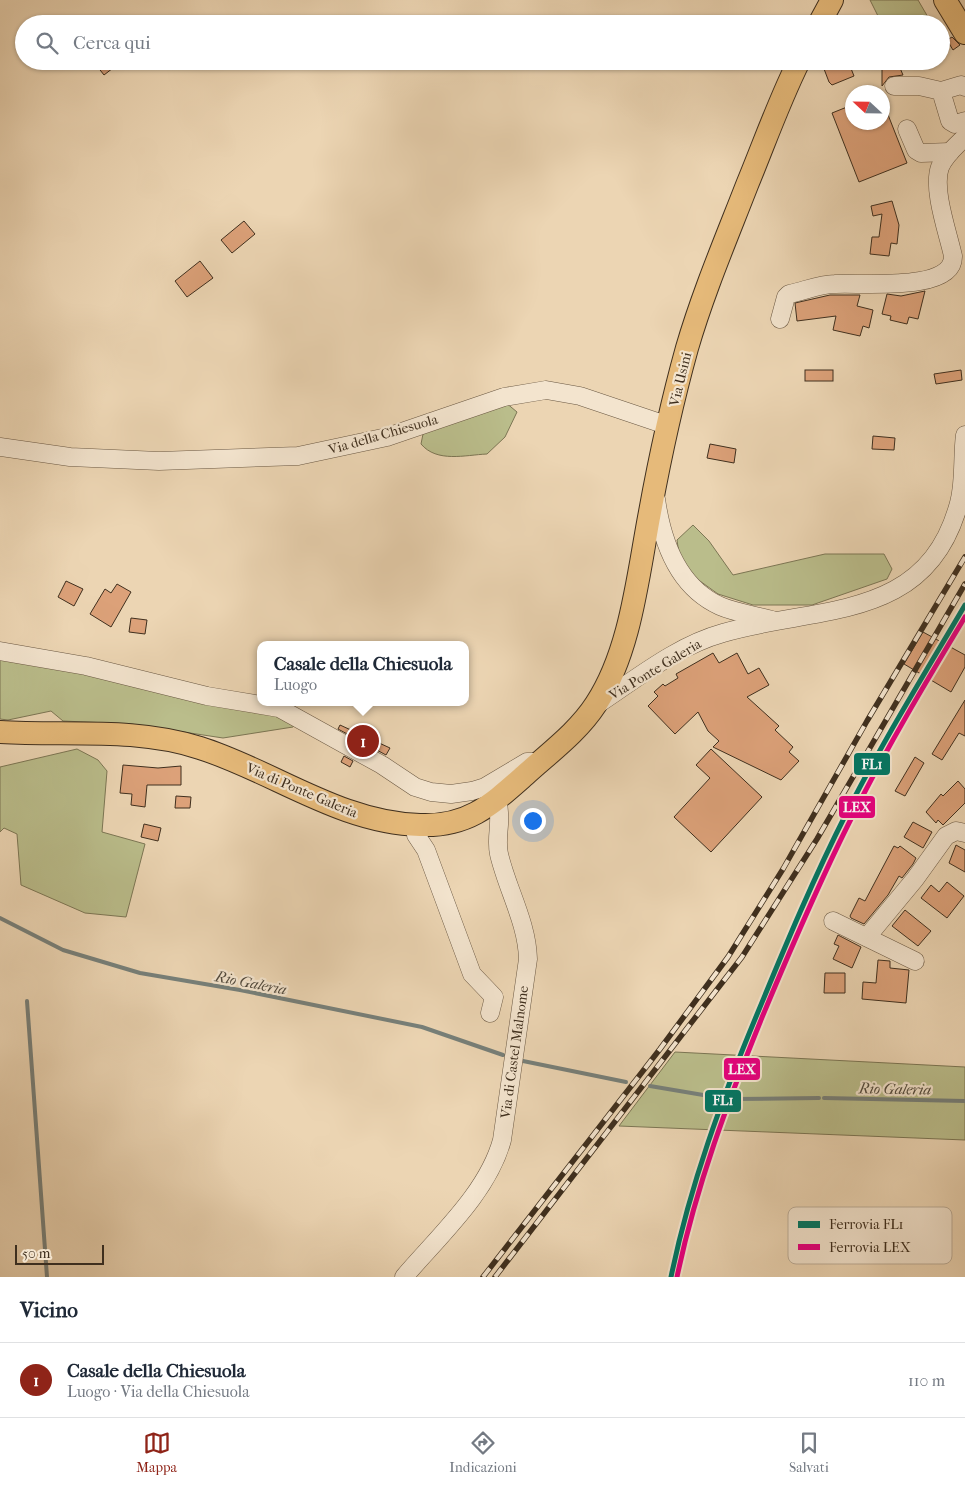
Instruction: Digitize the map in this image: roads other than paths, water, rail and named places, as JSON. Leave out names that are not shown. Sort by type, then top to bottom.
[{"type":"main road","points":[[824,15],[832,0]]},
{"type":"main road","points":[[945,0],[965,33]]},
{"type":"main road","name":"Via Usini","points":[[594,706],[611,675],[623,641],[654,486],[686,352],[712,273],[795,70]]},
{"type":"main road","name":"Via di Ponte Galeria","points":[[0,732],[131,734],[159,737],[202,748],[352,812],[384,820],[418,825],[443,824],[464,819],[497,800],[566,738],[594,706]]},
{"type":"street","points":[[894,86],[919,86],[941,91],[961,85],[965,87]]},
{"type":"street","points":[[941,91],[950,121],[954,124],[965,121]]},
{"type":"street","points":[[907,129],[916,150],[921,153],[950,152]]},
{"type":"street","points":[[780,319],[786,297],[789,294],[832,284],[920,282],[948,271],[952,264],[953,256],[938,185],[940,166],[950,152],[965,137]]},
{"type":"street","name":"Via della Chiesuola","points":[[0,447],[70,457],[159,462],[298,456],[378,439],[504,397],[546,390],[580,396],[669,426]]},
{"type":"street","name":"Via Ponte Galeria","points":[[594,706],[669,658],[694,644],[722,633],[776,620],[856,607],[898,588],[920,571],[942,543],[957,510],[962,483],[965,435]]},
{"type":"street","name":"Via Ponte Galeria","points":[[654,486],[665,541],[675,564],[689,583],[720,606],[776,620]]},
{"type":"street","points":[[0,651],[86,666],[207,696],[257,704]]},
{"type":"street","points":[[267,706],[279,708],[415,786],[431,792],[451,794],[472,791],[485,787],[527,762],[539,762]]},
{"type":"street","name":"Via di Castel Malnome","points":[[404,1277],[485,1180],[499,1152],[528,959],[527,944],[498,851],[501,816],[497,800]]},
{"type":"street","points":[[418,825],[416,835],[426,850],[472,974],[494,997],[490,1013]]},
{"type":"street","points":[[867,937],[915,879],[946,836],[954,832],[965,833]]},
{"type":"street","points":[[833,921],[915,961]]},
{"type":"waterway","name":"Rio Galeria","points":[[0,918],[63,950],[140,973],[240,990],[422,1027],[503,1055]]},
{"type":"waterway","points":[[27,1001],[47,1277]]},
{"type":"waterway","name":"Rio Galeria","points":[[523,1061],[626,1082]]},
{"type":"waterway","name":"Rio Galeria","points":[[650,1086],[715,1097]]},
{"type":"waterway","name":"Rio Galeria","points":[[735,1099],[819,1098]]},
{"type":"waterway","name":"Rio Galeria","points":[[824,1098],[965,1101]]},
{"type":"railway","points":[[483,1277],[660,1049],[728,957],[783,869],[867,721],[965,557]]},
{"type":"railway","points":[[495,1277],[742,957],[817,839],[965,584]]},
{"type":"rail line","name":"FL1","points":[[671,1277],[697,1175],[708,1142],[779,961],[835,836],[875,759],[965,605]]},
{"type":"rail line","name":"LEX","points":[[677,1277],[703,1177],[725,1112],[795,939],[829,864],[879,765],[965,617]]},
{"type":"place","name":"Casale della Chiesuola","points":[[363,741]]}]
